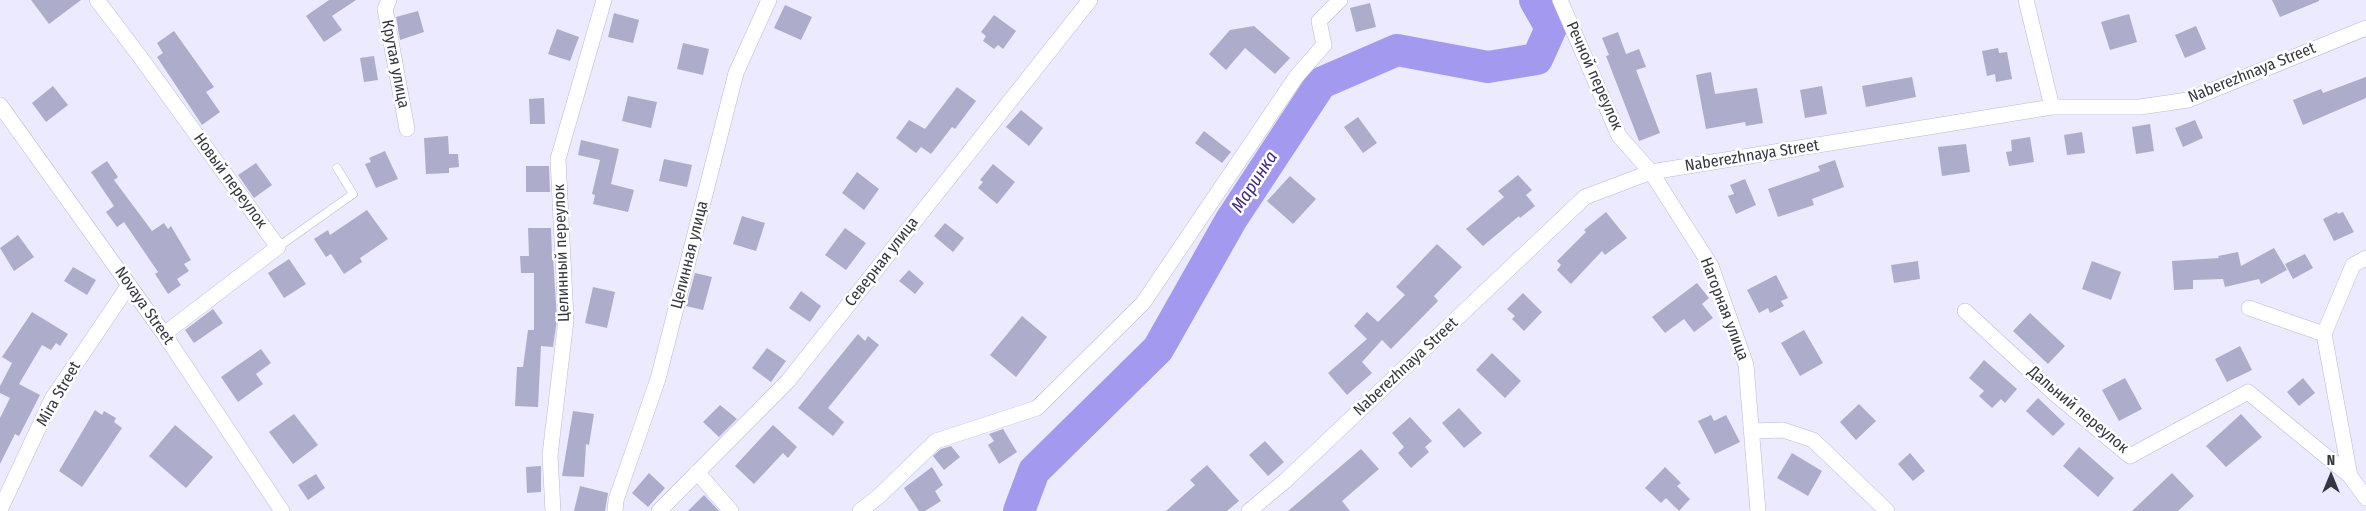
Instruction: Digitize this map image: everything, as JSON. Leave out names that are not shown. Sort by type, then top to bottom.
[{"type":"street","name":"Новый переулок","points":[[97,0],[278,247]]},
{"type":"street","name":"Крутая улица","points":[[389,0],[385,9],[407,128]]},
{"type":"street","name":"Целинный переулок","points":[[554,511],[550,455],[566,320],[558,159],[604,0]]},
{"type":"street","name":"Целинная улица","points":[[615,511],[616,500],[658,379],[736,73],[769,0]]},
{"type":"street","name":"Северная улица","points":[[659,511],[788,381],[1090,0]]},
{"type":"street","points":[[860,511],[878,497],[936,441],[1038,408],[1143,303],[1296,77],[1324,45],[1319,21],[1340,0]]},
{"type":"street","name":"Речной переулок","points":[[1560,0],[1619,136],[1651,172]]},
{"type":"street","points":[[2026,0],[2052,107]]},
{"type":"street","name":"Naberezhnaya Street","points":[[1249,511],[1286,481],[1585,197],[1651,172],[2052,107],[2140,107],[2188,100],[2366,28]]},
{"type":"street","name":"Novaya Street","points":[[0,105],[164,334],[282,511]]},
{"type":"street","name":"Нагорная улица","points":[[1651,172],[1711,266],[1746,365],[1758,511]]},
{"type":"street","points":[[164,334],[278,247]]},
{"type":"street","points":[[2350,476],[2324,334],[2353,265],[2366,258]]},
{"type":"street","name":"Mira Street","points":[[0,510],[52,398],[129,285]]},
{"type":"street","points":[[2249,308],[2324,334]]},
{"type":"street","name":"Дальний переулок","points":[[1965,311],[2055,394],[2130,456],[2248,392],[2350,476],[2366,498]]},
{"type":"street","points":[[1751,431],[1783,430],[1813,440],[1887,511]]},
{"type":"street","points":[[698,472],[731,511]]},
{"type":"lane","points":[[278,247],[353,194],[337,168]]},
{"type":"building","points":[[31,0],[81,0],[49,24]]},
{"type":"building","points":[[329,0],[356,0],[332,16],[342,30],[324,42],[306,16]]},
{"type":"building","points":[[2272,0],[2319,0],[2319,1],[2280,17]]},
{"type":"building","points":[[1370,3],[1376,27],[1356,32],[1350,8]]},
{"type":"building","points":[[785,5],[812,17],[801,40],[774,28]]},
{"type":"building","points":[[418,11],[424,32],[400,40],[396,17]]},
{"type":"building","points":[[614,13],[639,20],[633,43],[608,37]]},
{"type":"building","points":[[2129,14],[2137,42],[2110,50],[2101,22]]},
{"type":"building","points":[[994,15],[1016,31],[1003,49],[998,45],[994,49],[983,41],[986,36],[981,32]]},
{"type":"building","points":[[1254,26],[1290,58],[1275,74],[1245,48],[1226,70],[1209,54],[1230,30]]},
{"type":"building","points":[[2196,26],[2206,49],[2185,58],[2175,35]]},
{"type":"building","points":[[557,29],[579,37],[570,61],[548,54]]},
{"type":"building","points":[[174,31],[214,87],[206,92],[220,112],[202,125],[157,57],[163,53],[157,43]]},
{"type":"building","points":[[1618,32],[1626,54],[1639,49],[1646,67],[1636,70],[1660,133],[1639,141],[1606,56],[1609,55],[1602,38]]},
{"type":"building","points":[[683,43],[709,49],[703,75],[677,69]]},
{"type":"building","points":[[1998,48],[1999,53],[2007,52],[2012,79],[1996,82],[1995,74],[1987,76],[1982,51]]},
{"type":"building","points":[[374,56],[378,80],[364,82],[360,58]]},
{"type":"building","points":[[1711,72],[1715,94],[1757,88],[1763,123],[1746,126],[1745,122],[1706,129],[1696,75]]},
{"type":"building","points":[[1912,77],[1916,97],[1866,107],[1862,86]]},
{"type":"building","points":[[2366,77],[2366,98],[2303,125],[2293,100],[2321,89],[2323,93]]},
{"type":"building","points":[[53,86],[68,105],[46,122],[32,103]]},
{"type":"building","points":[[1822,86],[1827,114],[1805,118],[1800,90]]},
{"type":"building","points":[[957,87],[976,101],[955,129],[952,127],[931,154],[921,147],[916,153],[896,138],[909,120],[925,129]]},
{"type":"building","points":[[628,96],[657,102],[651,128],[622,121]]},
{"type":"building","points":[[544,98],[545,124],[530,124],[529,99]]},
{"type":"building","points":[[1021,110],[1043,128],[1029,146],[1006,127]]},
{"type":"building","points":[[1358,117],[1377,143],[1363,153],[1344,127]]},
{"type":"building","points":[[2195,120],[2203,138],[2183,147],[2175,128]]},
{"type":"building","points":[[2150,124],[2154,151],[2136,154],[2132,127]]},
{"type":"building","points":[[1204,131],[1231,152],[1222,163],[1195,143]]},
{"type":"building","points":[[2082,132],[2085,153],[2067,155],[2064,135]]},
{"type":"building","points":[[448,136],[449,154],[458,154],[459,167],[449,168],[449,173],[426,174],[424,138]]},
{"type":"building","points":[[2030,137],[2034,162],[2009,166],[2006,152],[2012,151],[2011,140]]},
{"type":"building","points":[[581,140],[619,149],[611,184],[634,190],[628,212],[593,204],[595,195],[592,194],[600,160],[578,155]]},
{"type":"building","points":[[1966,144],[1970,172],[1942,176],[1938,147]]},
{"type":"building","points":[[385,151],[398,179],[376,188],[365,164],[371,162],[369,158]]},
{"type":"building","points":[[664,159],[692,165],[687,187],[659,181]]},
{"type":"building","points":[[1835,160],[1844,187],[1812,199],[1814,205],[1778,217],[1768,189],[1820,171],[1818,166]]},
{"type":"building","points":[[107,161],[118,177],[114,180],[152,231],[164,223],[168,229],[171,226],[191,260],[184,264],[189,271],[177,279],[181,285],[168,294],[155,274],[158,272],[124,222],[117,227],[106,212],[114,206],[91,172]]},
{"type":"building","points":[[256,163],[272,185],[254,198],[238,175]]},
{"type":"building","points":[[993,164],[1015,182],[997,204],[978,188],[983,182],[980,180]]},
{"type":"building","points":[[526,166],[549,166],[550,192],[526,192]]},
{"type":"building","points":[[857,172],[879,189],[864,210],[842,193]]},
{"type":"building","points":[[1518,175],[1532,190],[1526,195],[1535,206],[1520,218],[1519,216],[1483,246],[1466,229],[1504,197],[1498,191]]},
{"type":"building","points":[[1290,176],[1316,199],[1293,224],[1267,201]]},
{"type":"building","points":[[1745,179],[1756,205],[1736,214],[1728,196],[1734,194],[1730,185]]},
{"type":"building","points":[[367,210],[388,239],[360,258],[362,262],[344,274],[331,254],[326,257],[314,239],[328,230],[330,235]]},
{"type":"building","points":[[1606,212],[1627,238],[1605,255],[1602,251],[1571,284],[1557,270],[1561,265],[1557,261],[1586,232],[1584,230]]},
{"type":"building","points":[[2337,212],[2338,214],[2343,212],[2354,232],[2334,241],[2323,219]]},
{"type":"building","points":[[742,216],[765,223],[756,251],[733,244]]},
{"type":"building","points":[[945,223],[964,238],[953,252],[934,236]]},
{"type":"building","points":[[528,228],[551,228],[557,320],[553,347],[541,346],[538,407],[515,406],[517,367],[523,367],[528,330],[534,330],[534,273],[521,273],[520,256],[529,256]]},
{"type":"building","points":[[845,228],[866,243],[846,270],[825,255]]},
{"type":"building","points":[[18,235],[34,257],[14,271],[0,248]]},
{"type":"building","points":[[1437,244],[1462,267],[1434,296],[1438,301],[1391,349],[1382,340],[1362,362],[1372,373],[1347,395],[1328,373],[1367,339],[1354,326],[1367,312],[1378,322],[1405,295],[1396,287]]},
{"type":"building","points":[[2274,248],[2287,270],[2261,284],[2259,279],[2225,287],[2223,279],[2193,280],[2193,289],[2174,290],[2172,261],[2219,258],[2218,256],[2238,252],[2241,266]]},
{"type":"building","points":[[2305,254],[2313,268],[2293,279],[2285,264]]},
{"type":"building","points":[[289,259],[306,284],[284,298],[268,273]]},
{"type":"building","points":[[1918,261],[1920,279],[1894,283],[1891,265]]},
{"type":"building","points":[[2092,261],[2121,272],[2111,300],[2082,289]]},
{"type":"building","points":[[73,267],[96,280],[87,295],[64,281]]},
{"type":"building","points":[[909,270],[924,283],[915,294],[899,281]]},
{"type":"building","points":[[695,273],[712,277],[703,310],[686,306]]},
{"type":"building","points":[[1776,275],[1788,298],[1781,301],[1784,306],[1770,313],[1768,308],[1759,313],[1747,290]]},
{"type":"building","points":[[1697,283],[1709,298],[1702,304],[1713,318],[1694,332],[1684,319],[1665,333],[1652,317]]},
{"type":"building","points":[[593,287],[615,292],[607,328],[585,323]]},
{"type":"building","points":[[801,291],[821,306],[810,322],[789,308]]},
{"type":"building","points":[[1523,293],[1542,312],[1524,331],[1512,319],[1515,316],[1507,309]]},
{"type":"building","points":[[213,309],[223,323],[194,343],[185,330]]},
{"type":"building","points":[[32,312],[68,334],[60,346],[56,343],[51,350],[42,345],[19,384],[40,395],[19,436],[15,434],[0,464],[0,418],[10,398],[0,393],[0,386],[12,363],[2,357]]},
{"type":"building","points":[[2030,313],[2065,346],[2048,364],[2013,331]]},
{"type":"building","points":[[1022,316],[1047,337],[1016,377],[990,355]]},
{"type":"building","points":[[1804,330],[1823,363],[1800,376],[1781,343]]},
{"type":"building","points":[[858,334],[865,341],[868,336],[879,345],[828,408],[844,422],[833,436],[798,408]]},
{"type":"building","points":[[2240,346],[2252,370],[2227,382],[2215,359]]},
{"type":"building","points":[[767,348],[786,361],[771,382],[752,368]]},
{"type":"building","points":[[261,349],[271,363],[256,374],[263,384],[238,402],[221,377]]},
{"type":"building","points":[[1492,353],[1521,381],[1505,398],[1476,370]]},
{"type":"building","points":[[1984,360],[2017,389],[2005,403],[2001,399],[1992,408],[1979,396],[1984,391],[1969,378]]},
{"type":"building","points":[[2125,378],[2142,409],[2119,421],[2102,390]]},
{"type":"building","points":[[2303,378],[2315,393],[2299,406],[2287,392]]},
{"type":"building","points":[[2038,398],[2065,424],[2053,436],[2026,411]]},
{"type":"building","points":[[1859,404],[1876,421],[1856,440],[1840,422]]},
{"type":"building","points":[[720,405],[737,419],[719,437],[703,422]]},
{"type":"building","points":[[1459,408],[1482,433],[1464,448],[1442,423]]},
{"type":"building","points":[[95,410],[102,415],[104,411],[116,418],[114,422],[122,428],[82,487],[59,471]]},
{"type":"building","points":[[573,411],[594,414],[589,445],[586,444],[584,477],[562,476]]},
{"type":"building","points":[[294,414],[318,445],[293,464],[269,432]]},
{"type":"building","points":[[2241,414],[2262,437],[2226,467],[2206,446]]},
{"type":"building","points":[[1711,415],[1714,421],[1726,415],[1740,442],[1715,454],[1698,421]]},
{"type":"building","points":[[1410,417],[1432,441],[1425,447],[1429,452],[1411,468],[1398,453],[1404,447],[1392,433]]},
{"type":"building","points":[[175,425],[213,457],[186,488],[149,456]]},
{"type":"building","points":[[773,425],[797,447],[788,458],[783,453],[754,484],[735,466]]},
{"type":"building","points":[[1003,429],[1017,452],[999,464],[988,445],[994,441],[989,434]]},
{"type":"building","points":[[1265,441],[1284,462],[1268,476],[1249,455]]},
{"type":"building","points":[[951,446],[960,457],[944,470],[933,456],[941,449]]},
{"type":"building","points":[[2079,447],[2114,478],[2098,497],[2063,466]]},
{"type":"building","points":[[1361,449],[1379,469],[1342,501],[1350,511],[1288,511]]},
{"type":"building","points":[[1792,453],[1822,471],[1808,496],[1777,478]]},
{"type":"building","points":[[1910,453],[1925,471],[1913,481],[1898,464]]},
{"type":"building","points":[[1207,465],[1239,501],[1227,511],[1166,511],[1195,485],[1190,480]]},
{"type":"building","points":[[541,466],[541,492],[527,493],[526,467]]},
{"type":"building","points":[[932,467],[943,485],[935,491],[941,501],[925,511],[919,511],[904,488]]},
{"type":"building","points":[[1665,467],[1681,483],[1677,486],[1690,499],[1679,511],[1666,498],[1661,503],[1645,488]]},
{"type":"building","points":[[649,473],[665,488],[648,507],[632,493]]},
{"type":"building","points":[[2172,473],[2194,496],[2178,511],[2132,511]]},
{"type":"building","points":[[316,474],[325,488],[308,500],[298,485]]},
{"type":"building","points":[[580,486],[608,493],[605,511],[574,511]]},
{"type":"building","points":[[704,495],[719,511],[688,511]]},
{"type":"waterway","name":"Маринка","points":[[1019,511],[1034,471],[1158,349],[1231,220],[1321,83],[1397,50],[1488,67],[1537,59],[1551,28],[1535,0]]}]
